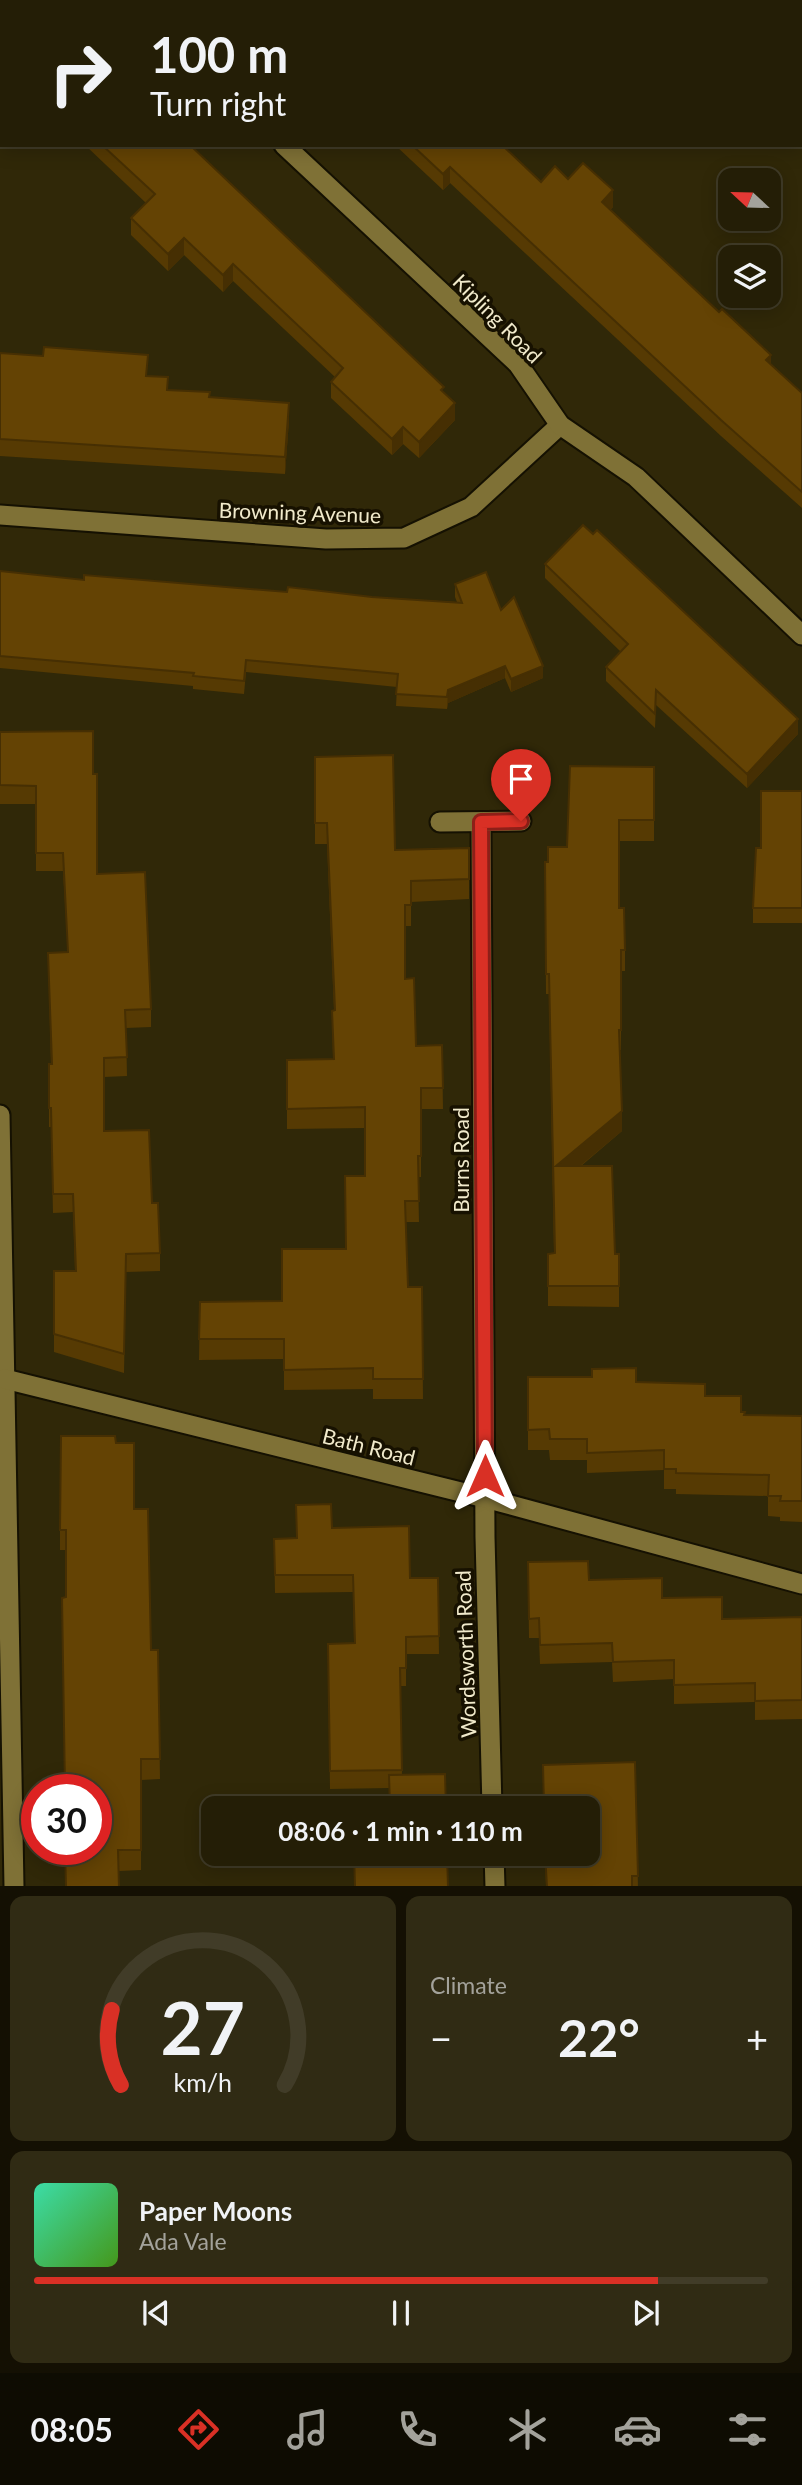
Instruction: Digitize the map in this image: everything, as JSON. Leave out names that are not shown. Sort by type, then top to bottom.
[{"type":"street","name":"Kipling Road","points":[[286,147],[518,364],[560,425],[636,477],[802,635]]},
{"type":"street","name":"Browning Avenue","points":[[0,515],[326,539],[404,538],[471,507],[560,425]]},
{"type":"street","points":[[440,822],[521,821]]},
{"type":"street","name":"Burns Road","points":[[481,822],[485,1498]]},
{"type":"street","points":[[0,1115],[14,1886]]},
{"type":"street","name":"Bath Road","points":[[5,1379],[485,1498],[802,1584]]},
{"type":"street","name":"Wordsworth Road","points":[[485,1498],[492,1796]]},
{"type":"street","points":[[494,1866],[495,1886]]},
{"type":"building","points":[[104,147],[192,147],[444,387],[441,390],[455,403],[419,442],[403,427],[392,439],[331,382],[343,368],[233,264],[223,275],[184,238],[168,254],[131,218],[155,194]]},
{"type":"building","points":[[414,147],[504,147],[541,182],[555,166],[568,179],[583,163],[613,190],[602,202],[719,312],[722,309],[771,355],[766,360],[802,393],[802,492],[450,167],[443,174]]},
{"type":"building","points":[[44,347],[148,355],[146,376],[168,377],[167,390],[210,392],[209,397],[289,403],[285,457],[0,439],[0,353],[43,356]]},
{"type":"building","points":[[583,525],[593,534],[597,530],[798,719],[747,774],[656,690],[655,714],[606,667],[628,644],[545,564]]},
{"type":"building","points":[[0,571],[84,580],[84,575],[287,592],[288,587],[372,597],[462,603],[455,584],[486,572],[501,610],[514,597],[543,666],[511,679],[505,666],[448,690],[447,697],[396,694],[398,674],[246,660],[244,681],[193,676],[194,673],[0,656]]},
{"type":"building","points":[[93,731],[93,774],[97,774],[97,874],[145,872],[151,1009],[125,1010],[127,1057],[104,1058],[104,1131],[149,1130],[152,1203],[158,1203],[160,1253],[126,1254],[124,1354],[54,1334],[54,1271],[76,1271],[73,1194],[53,1194],[49,1108],[49,1064],[52,1064],[48,953],[68,952],[63,853],[36,853],[36,786],[0,785],[0,732]]},
{"type":"building","points":[[393,755],[395,850],[469,848],[469,879],[411,881],[411,905],[405,905],[405,979],[414,978],[416,1046],[442,1045],[443,1088],[421,1088],[419,1201],[405,1201],[408,1287],[422,1287],[423,1379],[373,1379],[373,1368],[284,1370],[284,1339],[199,1339],[200,1302],[282,1301],[282,1249],[346,1249],[345,1176],[365,1176],[365,1107],[287,1109],[287,1060],[334,1059],[332,1011],[335,1010],[327,823],[315,823],[315,757]]},
{"type":"building","points":[[570,766],[654,767],[654,820],[619,820],[619,908],[624,908],[625,950],[621,950],[619,1030],[622,1111],[556,1166],[612,1166],[615,1254],[619,1254],[619,1286],[548,1286],[548,1254],[555,1253],[545,862],[548,862],[548,847],[567,847]]},
{"type":"building","points":[[761,791],[802,791],[802,908],[753,908],[756,848],[761,848]]},
{"type":"building","points":[[636,1368],[636,1382],[705,1384],[705,1396],[741,1396],[741,1412],[745,1412],[744,1415],[802,1416],[802,1501],[780,1501],[781,1496],[768,1496],[769,1475],[676,1473],[676,1469],[664,1469],[664,1450],[587,1453],[587,1439],[550,1439],[549,1429],[528,1430],[528,1377],[592,1377],[592,1369]]},
{"type":"building","points":[[61,1436],[115,1436],[116,1443],[134,1443],[134,1509],[148,1509],[151,1650],[158,1650],[160,1759],[141,1759],[141,1850],[118,1850],[119,1886],[66,1886],[65,1865],[112,1865],[112,1774],[65,1774],[62,1598],[66,1597],[66,1530],[60,1530]]},
{"type":"building","points":[[331,1504],[332,1528],[409,1526],[410,1578],[438,1578],[439,1636],[406,1637],[406,1668],[400,1668],[402,1770],[330,1771],[328,1644],[355,1643],[353,1575],[275,1575],[274,1539],[297,1538],[296,1505]]},
{"type":"building","points":[[588,1561],[589,1580],[662,1578],[662,1598],[722,1597],[722,1619],[802,1617],[802,1700],[755,1701],[755,1683],[674,1685],[674,1660],[613,1662],[612,1643],[540,1645],[539,1618],[529,1619],[528,1562]]},
{"type":"building","points":[[635,1762],[638,1876],[632,1876],[632,1886],[547,1886],[546,1866],[600,1866],[600,1796],[544,1796],[543,1765]]},
{"type":"building","points":[[445,1774],[446,1796],[390,1796],[389,1775]]},
{"type":"building","points":[[354,1866],[447,1866],[448,1886],[355,1886]]},
{"type":"route","points":[[485,1476],[481,822],[521,821]]}]
